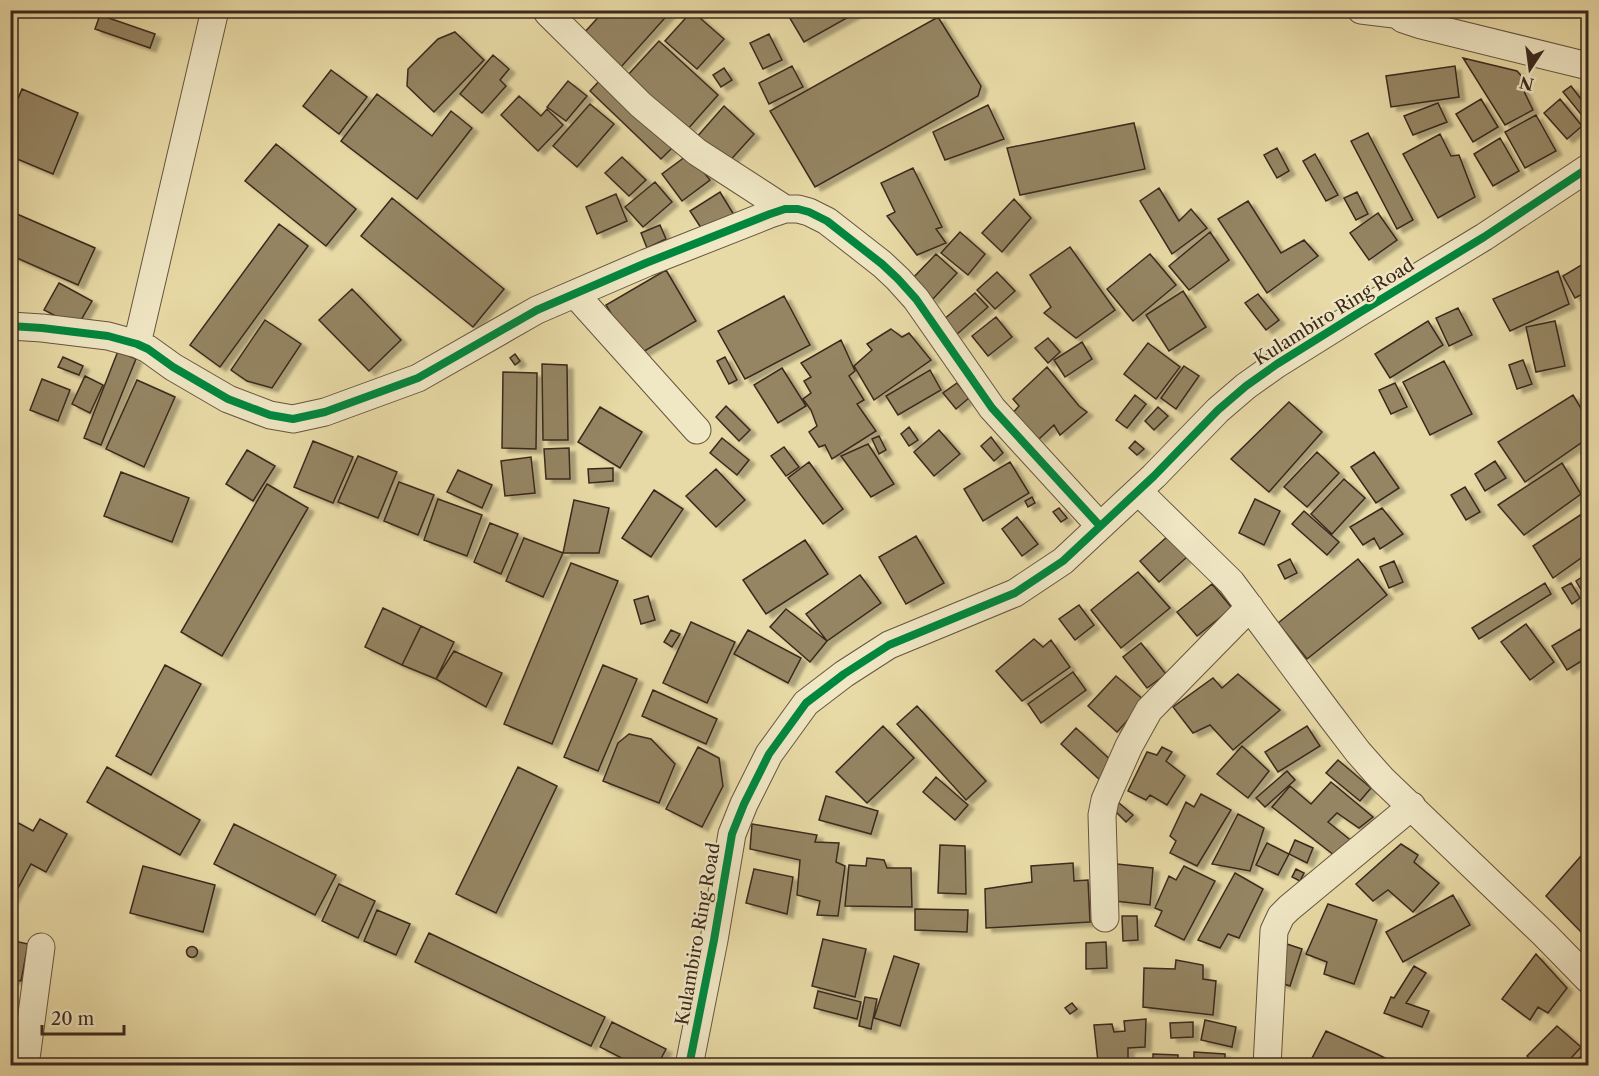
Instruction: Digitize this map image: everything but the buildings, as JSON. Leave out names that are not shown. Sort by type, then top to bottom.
[{"type":"street","points":[[137,344],[215,10]]},
{"type":"street","points":[[1361,10],[1392,12],[1403,19],[1421,25],[1588,66]]},
{"type":"street","points":[[548,13],[640,105],[697,152],[785,209]]},
{"type":"street","name":"Kulambiro Ring Road","points":[[689,1065],[732,834],[769,754],[806,704],[844,674],[889,645],[1015,593],[1063,561],[1138,491],[1218,410],[1246,386],[1347,320],[1484,237],[1588,168]]},
{"type":"street","points":[[10,326],[108,336],[137,344],[228,399],[270,415],[293,419],[325,412],[418,378],[537,310],[657,259],[785,209],[809,212],[827,221],[898,279],[916,299],[992,408],[1100,526]]},
{"type":"street","points":[[574,294],[697,430]]},
{"type":"street","points":[[1138,491],[1230,582],[1358,752],[1588,979]]},
{"type":"street","points":[[1105,918],[1102,815],[1105,800],[1129,746],[1149,710],[1250,607]]},
{"type":"street","points":[[1267,1065],[1276,923],[1289,908],[1412,806]]},
{"type":"street","points":[[26,1065],[41,947]]},
{"type":"cycle path","points":[[689,1066],[732,834],[769,754],[806,703],[844,674],[889,645],[1015,593],[1063,561],[1154,476],[1218,410],[1246,386],[1277,364],[1484,237],[1588,168]]},
{"type":"cycle path","points":[[10,326],[108,336],[137,344],[228,399],[270,415],[293,419],[325,412],[418,378],[537,310],[646,263],[770,214],[785,209],[798,209],[827,221],[898,279],[916,299],[992,408],[1100,526]]}]
